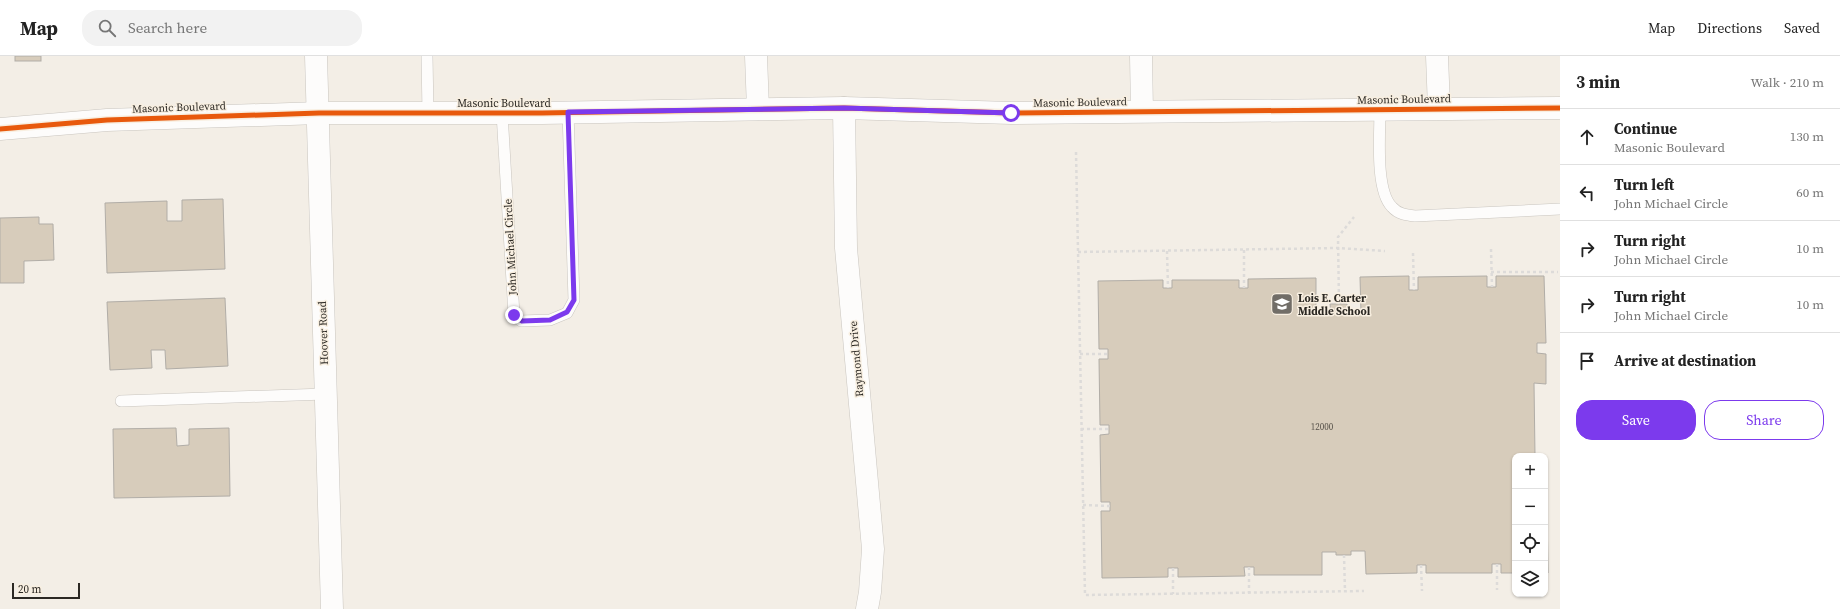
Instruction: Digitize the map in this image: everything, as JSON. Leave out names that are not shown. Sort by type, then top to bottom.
[{"type":"street","name":"Hoover Road","points":[[316,56],[319,113],[325,394],[332,609]]},
{"type":"street","points":[[756,56],[758,109]]},
{"type":"street","points":[[1141,56],[1142,111]]},
{"type":"street","points":[[1437,56],[1439,108]]},
{"type":"street","name":"Masonic Boulevard","points":[[0,129],[107,120],[319,113],[502,113],[844,108],[1011,113],[1560,108]]},
{"type":"street","name":"Raymond Drive","points":[[844,108],[846,248],[873,549],[870,592],[867,609]]},
{"type":"lane","points":[[427,56],[428,113]]},
{"type":"lane","points":[[1380,110],[1380,178],[1384,195],[1392,208],[1403,215],[1415,216],[1560,209]]},
{"type":"lane","name":"John Michael Circle","points":[[502,113],[514,315],[522,321],[530,322],[550,320],[567,312],[574,300],[568,112]]},
{"type":"lane","points":[[121,402],[325,394]]},
{"type":"path","points":[[1076,152],[1085,595],[1364,591]]},
{"type":"path","points":[[1338,304],[1338,237],[1354,217]]},
{"type":"path","points":[[1078,252],[1338,248],[1385,251]]},
{"type":"path","points":[[1491,249],[1492,287]]},
{"type":"path","points":[[1244,250],[1244,288]]},
{"type":"path","points":[[1167,251],[1168,288]]},
{"type":"path","points":[[1413,253],[1414,290]]},
{"type":"path","points":[[1491,272],[1558,272]]},
{"type":"path","points":[[1080,354],[1108,354]]},
{"type":"path","points":[[1081,429],[1109,429]]},
{"type":"path","points":[[1083,505],[1110,506]]},
{"type":"path","points":[[1344,555],[1345,591]]},
{"type":"path","points":[[1497,564],[1497,590]]},
{"type":"path","points":[[1422,565],[1422,591]]},
{"type":"path","points":[[1249,567],[1249,593]]},
{"type":"path","points":[[1172,568],[1173,594]]},
{"type":"building","points":[[15,56],[41,56],[41,61],[15,61]]},
{"type":"building","points":[[223,199],[225,269],[107,273],[105,203],[167,201],[167,221],[182,221],[182,200]]},
{"type":"building","points":[[39,217],[39,224],[53,224],[54,260],[24,261],[24,283],[0,283],[0,218]]},
{"type":"building","points":[[1409,276],[1409,290],[1418,290],[1418,277],[1487,276],[1487,287],[1496,287],[1496,276],[1544,276],[1546,343],[1537,343],[1537,353],[1546,354],[1546,384],[1534,383],[1535,453],[1512,453],[1512,573],[1501,573],[1501,564],[1492,564],[1492,573],[1426,573],[1426,565],[1417,565],[1417,573],[1366,574],[1365,551],[1351,551],[1351,555],[1336,555],[1336,552],[1322,552],[1322,575],[1254,575],[1254,567],[1244,567],[1245,576],[1178,577],[1178,568],[1168,568],[1168,577],[1102,578],[1101,511],[1110,511],[1110,502],[1101,502],[1100,435],[1109,434],[1109,425],[1100,425],[1099,359],[1108,359],[1108,349],[1099,349],[1098,281],[1163,280],[1163,288],[1172,288],[1172,280],[1239,280],[1239,288],[1248,288],[1248,279],[1316,278],[1316,314],[1331,314],[1330,304],[1347,304],[1347,314],[1361,313],[1360,277]]},
{"type":"building","points":[[225,298],[228,366],[166,369],[165,350],[151,350],[152,368],[110,370],[107,302]]},
{"type":"building","points":[[176,428],[177,446],[189,445],[189,429],[229,428],[230,496],[114,498],[113,429]]},
{"type":"cycle path","points":[[0,129],[107,120],[319,113],[542,113],[844,108],[1011,113],[1560,108]]},
{"type":"place","name":"Lois E. Carter Middle School","points":[[1282,304]]},
{"type":"route","points":[[514,315],[522,321],[530,322],[550,320],[567,312],[574,300],[568,112],[844,108],[1011,113]]}]
